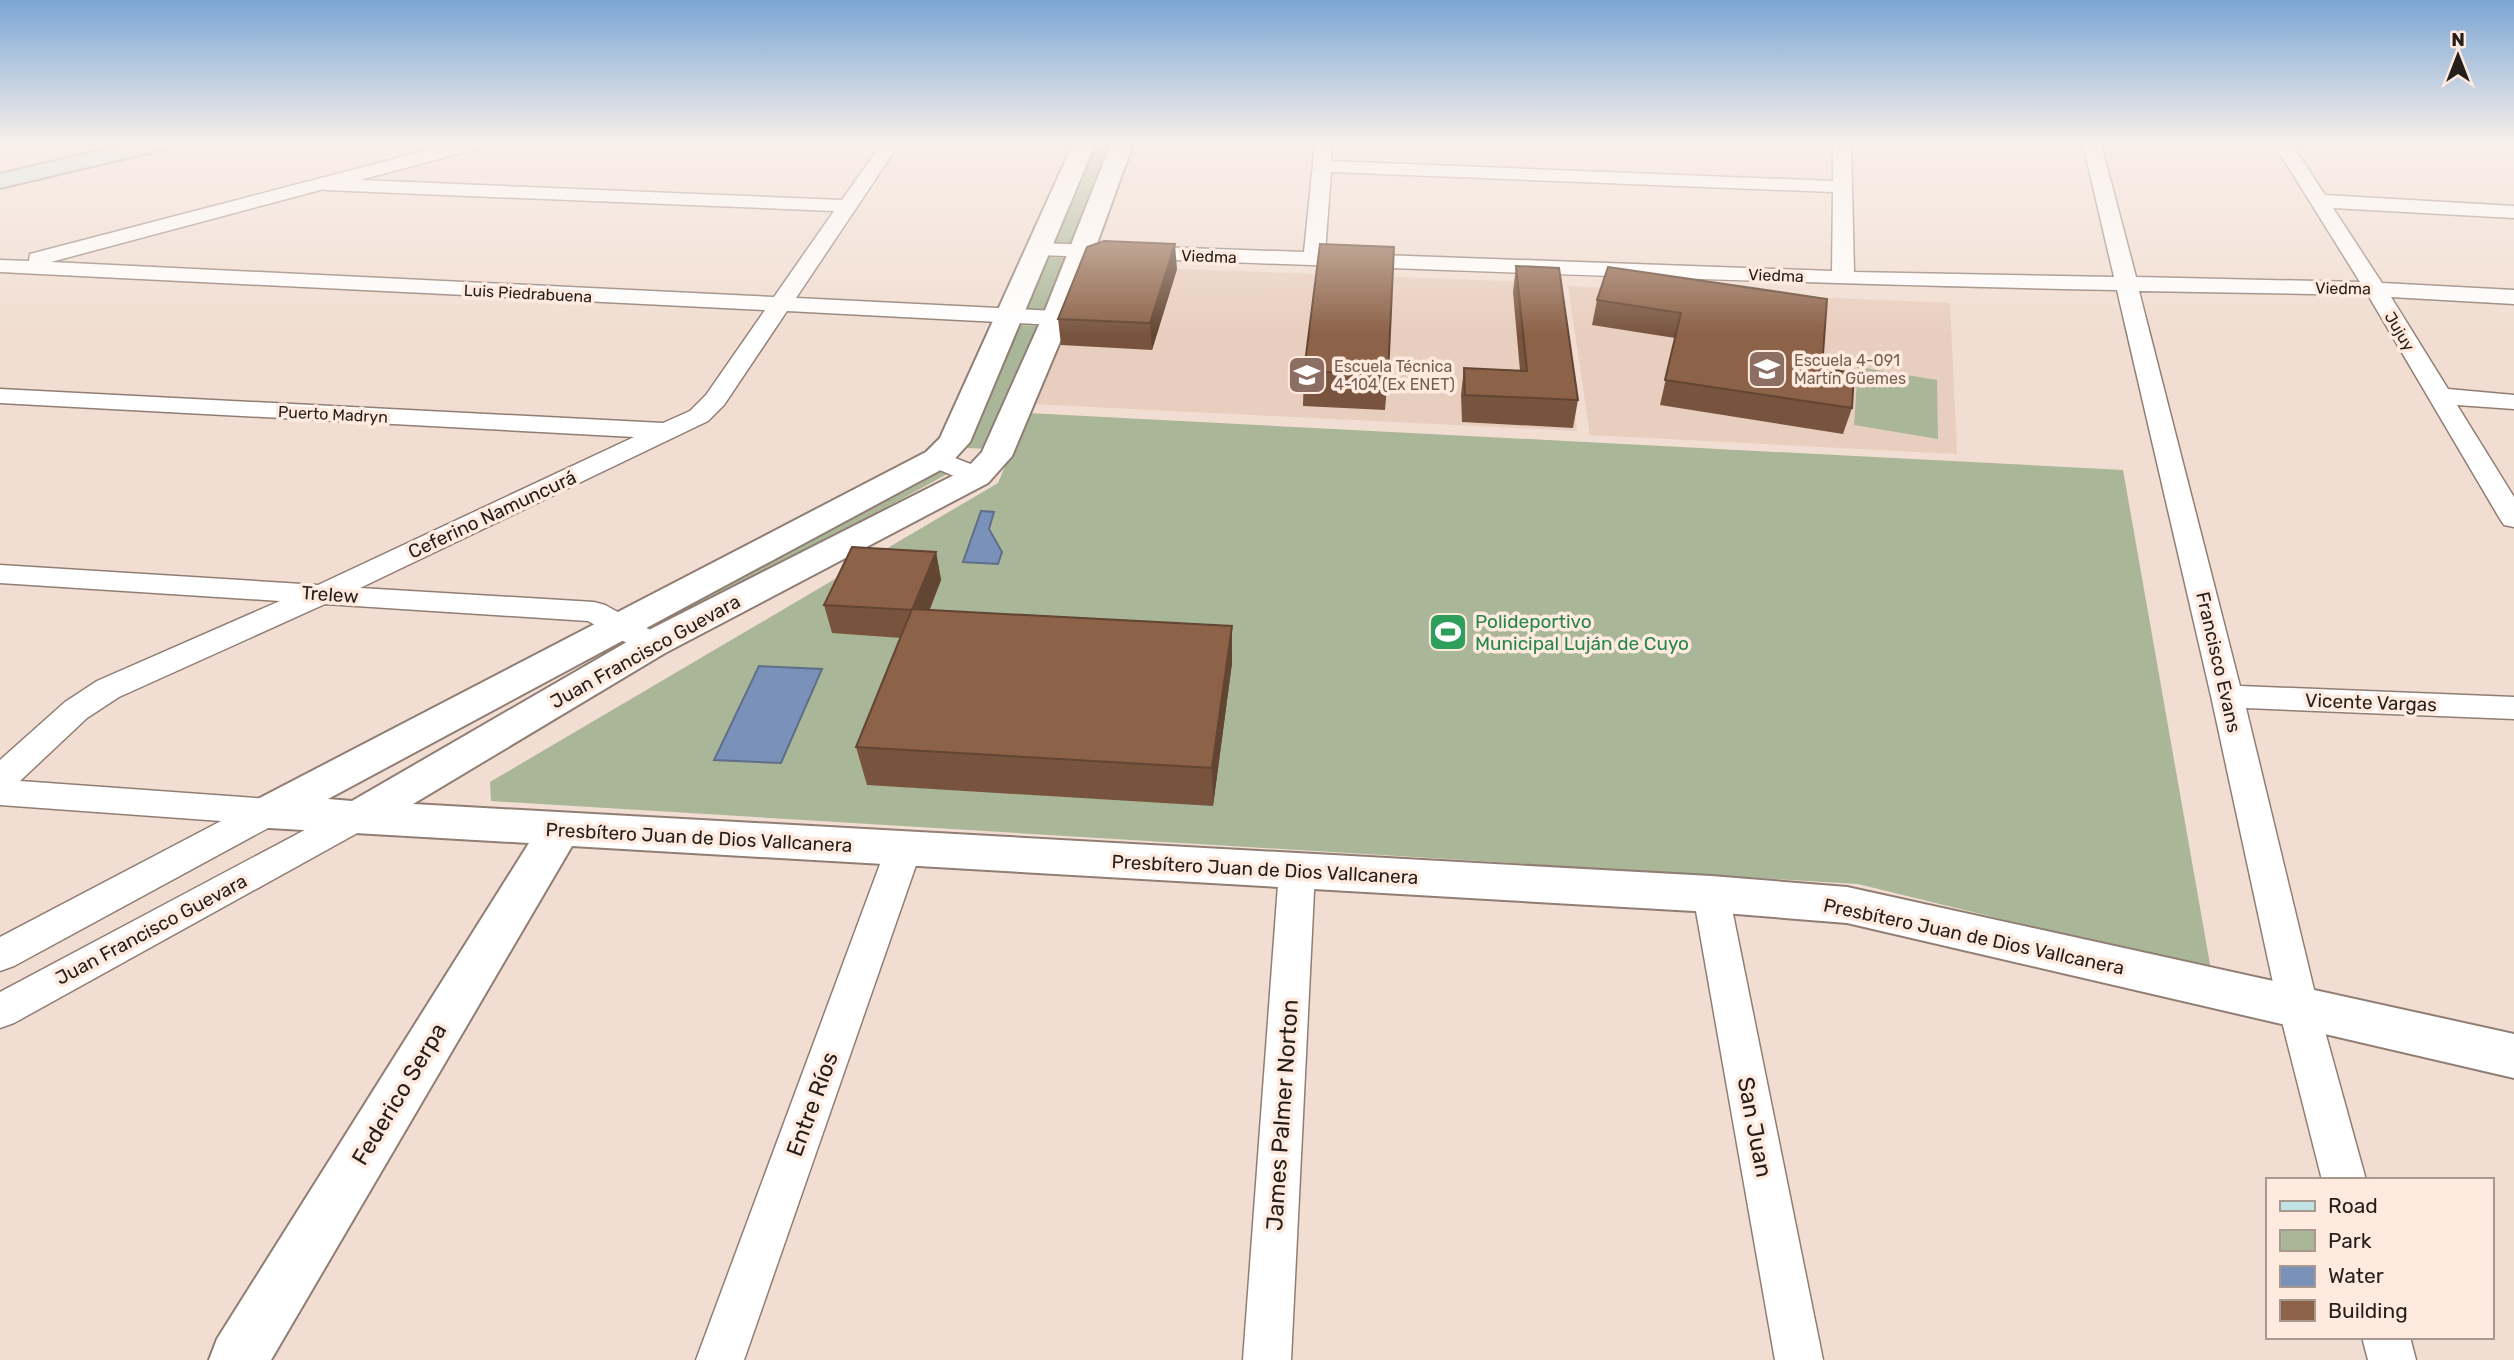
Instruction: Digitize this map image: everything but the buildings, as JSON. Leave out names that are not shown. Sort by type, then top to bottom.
[{"type":"street","points":[[3,267],[234,207]]},
{"type":"street","name":"Ceferino Namuncurá","points":[[0,779],[76,710],[108,689],[325,593],[699,416],[715,400],[846,207]]},
{"type":"street","name":"Juan Francisco Guevara","points":[[0,955],[937,459],[954,442],[1011,317],[1056,207]]},
{"type":"street","name":"Juan Francisco Guevara","points":[[0,1011],[358,817],[652,644],[977,476],[996,456],[1056,318],[1099,207]]},
{"type":"street","points":[[1314,260],[1318,207]]},
{"type":"street","points":[[1842,207],[1843,278]]},
{"type":"street","name":"Francisco Evans","points":[[2108,207],[2227,696],[2298,1006],[2343,1178]]},
{"type":"street","name":"Jujuy","points":[[2323,207],[2514,519]]},
{"type":"street","points":[[2434,207],[2514,212]]},
{"type":"street","name":"Viedma","points":[[1038,249],[1843,278],[2375,289],[2514,297]]},
{"type":"street","name":"Luis Piedrabuena","points":[[3,267],[1056,318]]},
{"type":"street","name":"Puerto Madryn","points":[[0,396],[667,432]]},
{"type":"street","points":[[2439,396],[2514,402]]},
{"type":"street","points":[[937,459],[977,476]]},
{"type":"street","name":"Trelew","points":[[0,573],[594,612],[652,644]]},
{"type":"street","name":"Vicente Vargas","points":[[2227,696],[2514,708]]},
{"type":"street","name":"Presbítero Juan de Dios Vallcanera","points":[[0,792],[269,812],[1711,894],[1847,905],[2514,1056]]},
{"type":"street","name":"Federico Serpa","points":[[238,1360],[560,829]]},
{"type":"street","name":"Entre Ríos","points":[[720,1360],[904,848]]},
{"type":"street","name":"James Palmer Norton","points":[[1267,1360],[1297,871]]},
{"type":"street","name":"San Juan","points":[[1711,894],[1799,1360]]},
{"type":"street","points":[[2387,1339],[2392,1360]]},
{"type":"shaded area","name":"Escuela Técnica 4-104 (Ex ENET)","points":[[1106,266],[1556,283],[1577,431],[1032,404],[1086,274]]},
{"type":"shaded area","name":"Escuela 4-091 Martín Güemes","points":[[1568,286],[1950,303],[1957,454],[1590,435]]},
{"type":"green space","points":[[1068,207],[1088,207],[1071,247],[1051,246]]},
{"type":"green space","points":[[1047,257],[1067,258],[1044,311],[1023,310]]},
{"type":"green space","points":[[1019,325],[1040,326],[990,449],[966,448]]},
{"type":"green space","points":[[1858,367],[1937,380],[1938,439],[1854,425]]},
{"type":"green space","name":"Polideportivo Municipal Luján de Cuyo","points":[[1027,413],[2123,470],[2211,970],[1858,884],[491,801],[490,782],[998,483]]},
{"type":"green space","points":[[929,468],[947,474],[683,620],[651,617]]},
{"type":"water","points":[[981,511],[994,512],[989,529],[1002,552],[998,564],[963,562]]},
{"type":"water","points":[[759,666],[822,669],[781,763],[714,760]]},
{"type":"place","name":"Escuela 4-091 Martín Güemes","points":[[1767,369]]},
{"type":"place","name":"Escuela Técnica 4-104 (Ex ENET)","points":[[1307,375]]},
{"type":"place","name":"Polideportivo Municipal Luján de Cuyo","points":[[1448,632]]}]
